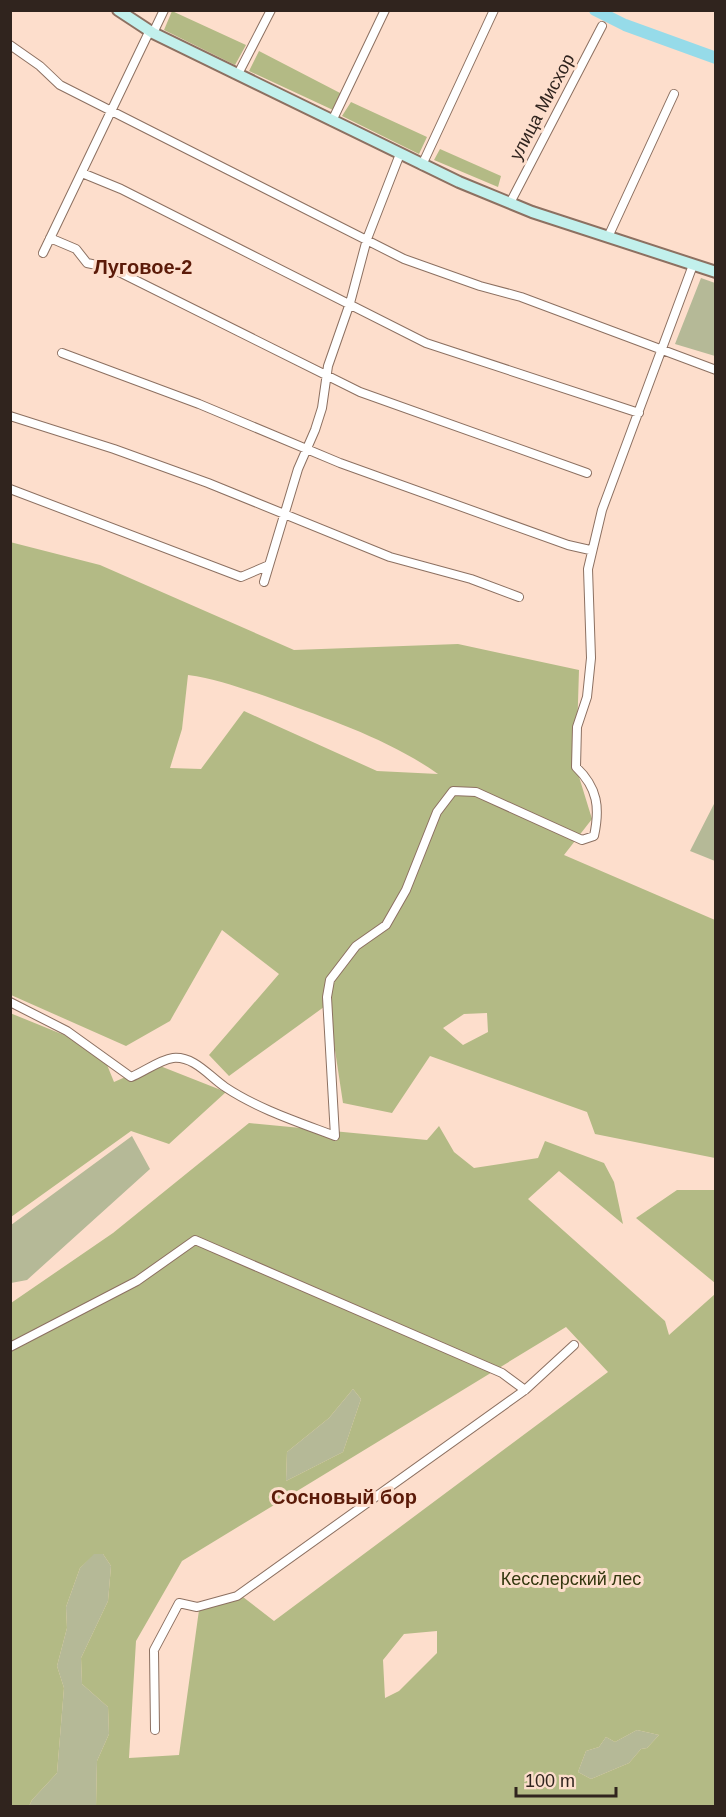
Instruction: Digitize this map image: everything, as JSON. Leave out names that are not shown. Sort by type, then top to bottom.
[{"type":"main road","points":[[118,10],[151,31],[422,165],[510,203],[716,272]]},
{"type":"street","points":[[43,253],[151,31],[164,10]]},
{"type":"street","points":[[238,74],[271,10]]},
{"type":"street","points":[[332,121],[385,10]]},
{"type":"street","points":[[422,165],[494,10]]},
{"type":"street","name":"улица Мисхор","points":[[510,203],[602,26]]},
{"type":"street","points":[[10,45],[40,66],[60,85],[404,259],[480,286],[521,297],[716,370]]},
{"type":"street","points":[[608,237],[674,94]]},
{"type":"street","points":[[264,582],[322,408],[328,366],[350,303],[367,239],[400,154]]},
{"type":"street","points":[[82,173],[121,189],[426,343],[639,413]]},
{"type":"street","points":[[50,238],[76,249],[87,263],[111,268],[266,343],[327,377],[360,392],[587,473]]},
{"type":"street","points":[[10,1002],[67,1031],[130,1077],[172,1058],[184,1059],[202,1068],[225,1087],[280,1116],[335,1136],[327,997],[330,980],[356,946],[386,925],[406,890],[437,812],[453,791],[476,792],[582,840],[594,836],[600,810],[587,778],[576,767],[577,727],[587,697],[591,658],[588,569],[591,550],[693,265]]},
{"type":"street","points":[[62,353],[199,404],[307,448],[568,545],[591,550]]},
{"type":"street","points":[[10,416],[114,448],[286,513],[390,557],[471,579],[519,597]]},
{"type":"street","points":[[10,489],[242,577],[269,566]]},
{"type":"street","points":[[10,1347],[137,1281],[195,1240],[502,1372],[525,1390]]},
{"type":"street","points":[[155,1730],[154,1650],[179,1604],[197,1607],[237,1596],[525,1390],[574,1345]]},
{"type":"green space","points":[[172,11],[246,45],[235,65],[164,30]]},
{"type":"green space","points":[[259,51],[342,94],[333,110],[249,71]]},
{"type":"green space","points":[[351,102],[427,137],[419,154],[342,116]]},
{"type":"green space","points":[[440,149],[501,176],[498,187],[434,160]]},
{"type":"green space","points":[[701,278],[715,283],[715,356],[675,344]]},
{"type":"green space","points":[[10,542],[100,565],[294,650],[458,644],[579,670],[576,767],[592,819],[564,855],[715,920],[715,1158],[595,1134],[587,1112],[430,1056],[392,1113],[343,1103],[328,1004],[229,1076],[209,1055],[279,974],[222,930],[170,1021],[126,1046],[11,995]],"holes":[[[188,675],[243,689],[339,723],[400,751],[438,774],[377,771],[244,711],[201,769],[170,768],[182,729]],[[487,1013],[488,1032],[463,1045],[443,1028],[464,1014]]]},
{"type":"green space","points":[[715,802],[716,861],[690,851]]},
{"type":"green space","points":[[10,1013],[101,1050],[114,1082],[155,1064],[226,1092],[169,1144],[131,1131],[11,1217]]},
{"type":"green space","name":"Кесслерский лес","points":[[249,1123],[427,1140],[439,1126],[454,1152],[474,1168],[538,1158],[545,1141],[604,1163],[614,1182],[623,1224],[559,1171],[528,1199],[665,1321],[669,1335],[715,1294],[715,1806],[96,1806],[97,1761],[109,1734],[108,1707],[82,1684],[81,1658],[108,1601],[111,1566],[103,1554],[94,1554],[80,1568],[66,1607],[67,1628],[57,1666],[64,1688],[57,1773],[29,1806],[11,1806],[11,1303],[113,1233]],"holes":[[[566,1327],[608,1372],[274,1621],[243,1597],[199,1610],[179,1755],[129,1758],[136,1641],[182,1561]],[[353,1389],[361,1399],[343,1452],[286,1481],[287,1452],[329,1418]],[[437,1631],[437,1653],[399,1691],[385,1698],[383,1660],[404,1634]],[[637,1730],[659,1735],[647,1748],[641,1749],[629,1763],[591,1779],[578,1772],[586,1751],[599,1747],[606,1737],[615,1742]]]},
{"type":"green space","points":[[132,1136],[150,1169],[27,1280],[11,1283],[11,1225]]},
{"type":"green space","points":[[677,1190],[715,1190],[715,1283],[636,1218]]},
{"type":"green space","points":[[353,1389],[361,1399],[343,1452],[286,1481],[287,1452],[329,1418]]},
{"type":"green space","points":[[93,1554],[103,1554],[111,1566],[108,1601],[81,1658],[82,1684],[108,1707],[109,1734],[97,1761],[96,1806],[29,1806],[57,1773],[64,1688],[57,1666],[67,1628],[66,1607],[80,1568]]},
{"type":"green space","points":[[637,1730],[659,1735],[647,1748],[641,1749],[629,1763],[591,1779],[578,1772],[586,1751],[599,1747],[606,1737],[615,1742]]},
{"type":"waterway","points":[[595,10],[625,25],[716,58]]},
{"type":"district","name":"Луговое-2","points":[[143,267]]},
{"type":"district","name":"Сосновый бор","points":[[344,1497]]}]
